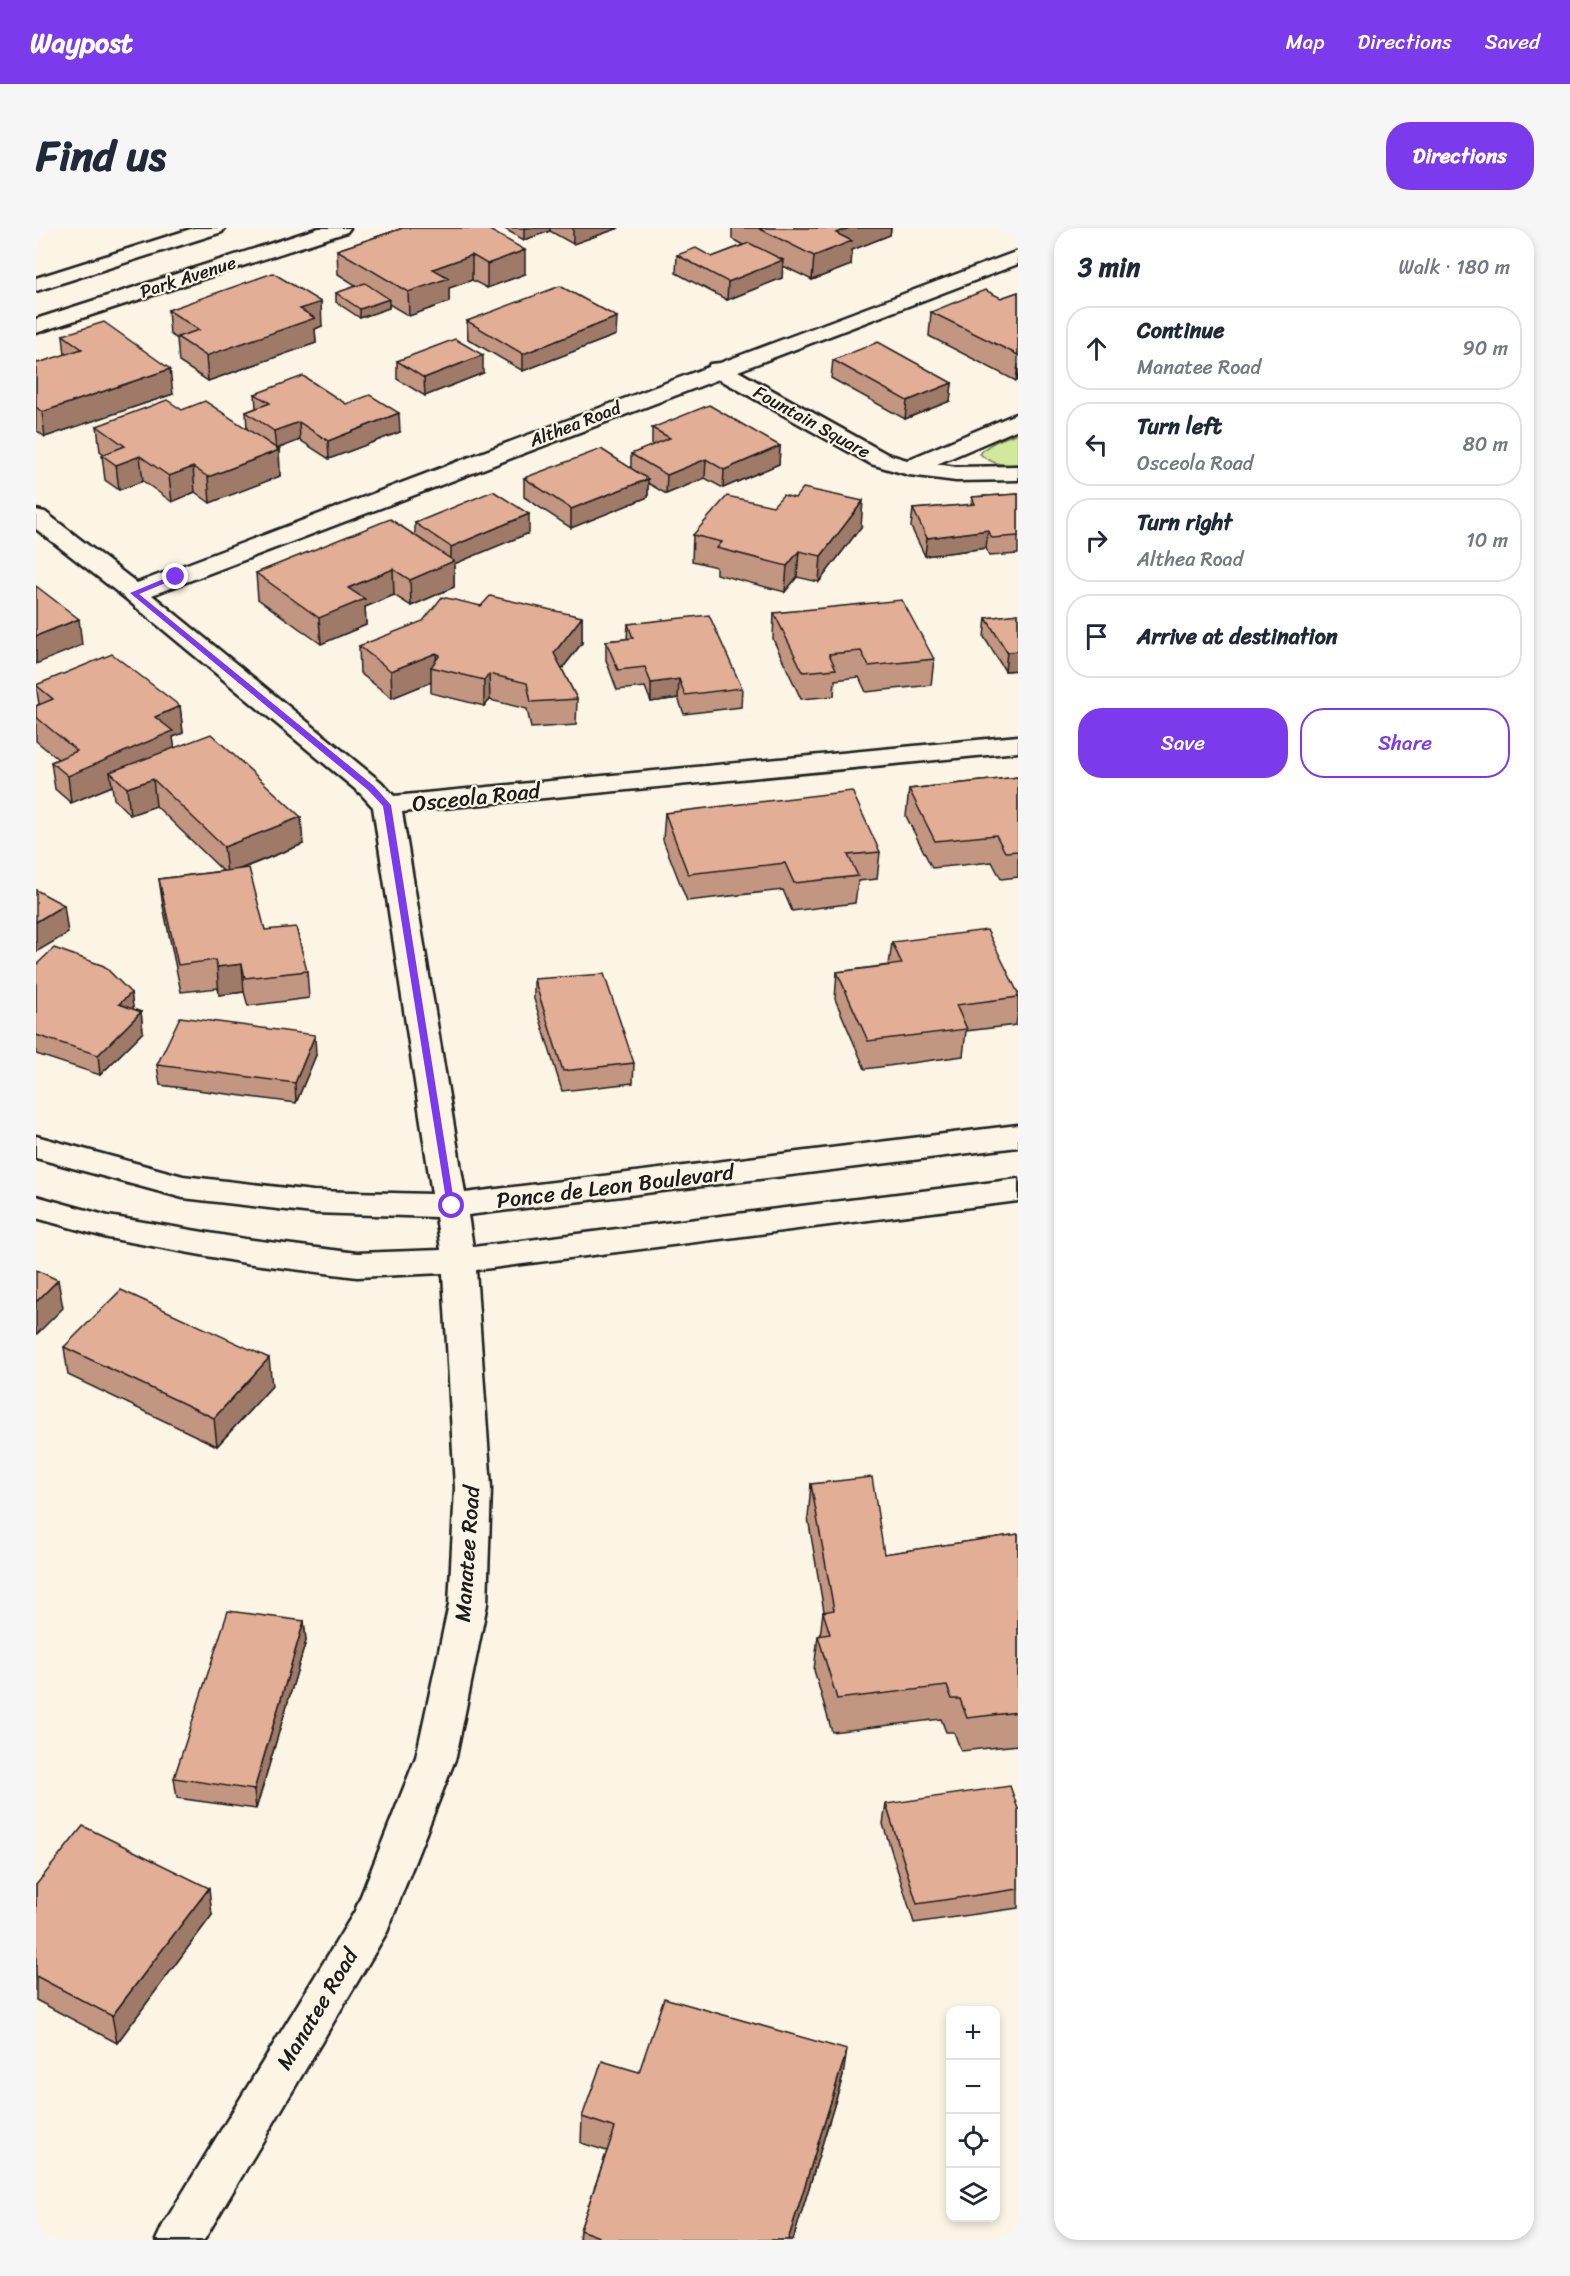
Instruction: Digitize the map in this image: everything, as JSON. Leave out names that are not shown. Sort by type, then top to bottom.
[{"type":"street","name":"Park Avenue","points":[[36,285],[215,228]]},
{"type":"street","name":"Park Avenue","points":[[36,326],[340,228]]},
{"type":"street","name":"Althea Road","points":[[134,593],[718,369],[1018,257]]},
{"type":"street","name":"Fountain Square","points":[[718,369],[879,459],[909,468],[956,474],[1018,473]]},
{"type":"street","points":[[909,468],[1018,420]]},
{"type":"street","name":"Osceola Road","points":[[40,525],[134,593],[371,788],[387,805],[1018,744]]},
{"type":"street","name":"Manatee Road","points":[[179,2240],[372,1919],[436,1757],[469,1592],[473,1488],[459,1261],[387,805]]},
{"type":"street","name":"Ponce de Leon Boulevard","points":[[36,1147],[183,1187],[313,1202],[452,1206],[1018,1136]]},
{"type":"street","points":[[36,1207],[108,1227],[245,1251],[357,1265],[459,1261],[1018,1190]]},
{"type":"green space","points":[[1018,433],[1018,464],[998,464],[980,454],[993,443]]},
{"type":"building","points":[[403,228],[486,228],[525,250],[487,264],[472,255],[433,269],[449,278],[408,292],[337,250]]},
{"type":"building","points":[[758,228],[849,228],[836,233],[852,241],[814,256]]},
{"type":"building","points":[[749,243],[783,260],[728,282],[677,255],[696,248],[712,257]]},
{"type":"building","points":[[273,273],[321,302],[300,309],[315,318],[206,356],[177,337],[199,330],[168,310]]},
{"type":"building","points":[[365,283],[389,299],[360,309],[336,293]]},
{"type":"building","points":[[560,286],[617,317],[523,354],[467,321]]},
{"type":"building","points":[[985,290],[1001,298],[1018,292],[1018,355],[931,312]]},
{"type":"building","points":[[104,322],[170,369],[42,412],[36,407],[36,362],[82,349],[63,335]]},
{"type":"building","points":[[455,339],[483,355],[424,378],[397,361]]},
{"type":"building","points":[[878,342],[952,383],[907,401],[833,360]]},
{"type":"building","points":[[303,376],[346,404],[370,395],[399,413],[328,441],[299,422],[274,431],[246,412],[270,403],[255,394]]},
{"type":"building","points":[[167,400],[182,410],[205,401],[279,450],[208,477],[193,467],[169,476],[140,456],[116,465],[102,455],[125,446],[97,426]]},
{"type":"building","points":[[709,405],[780,446],[724,470],[706,459],[667,475],[631,454],[670,438],[652,428]]},
{"type":"building","points":[[601,449],[648,479],[571,509],[524,478]]},
{"type":"building","points":[[803,488],[863,501],[821,556],[799,551],[787,566],[717,548],[722,542],[693,535],[727,496],[773,506],[783,495],[795,498]]},
{"type":"building","points":[[493,491],[529,514],[451,547],[415,523]]},
{"type":"building","points":[[1018,494],[1018,536],[992,538],[988,530],[927,538],[913,509],[975,504],[972,497]]},
{"type":"building","points":[[390,519],[454,561],[410,580],[393,569],[348,588],[365,599],[319,618],[256,573]]},
{"type":"building","points":[[36,586],[79,619],[36,636]]},
{"type":"building","points":[[490,596],[582,617],[554,653],[577,699],[531,702],[527,683],[489,674],[484,680],[431,667],[440,655],[436,653],[391,671],[359,646],[423,621],[442,597],[481,606]]},
{"type":"building","points":[[902,600],[934,659],[869,666],[861,651],[829,654],[836,669],[803,672],[774,613]]},
{"type":"building","points":[[1018,614],[1018,651],[1007,652],[986,618]]},
{"type":"building","points":[[709,615],[742,688],[685,695],[679,679],[651,683],[645,667],[618,670],[606,641],[633,638],[628,624]]},
{"type":"building","points":[[112,654],[180,706],[155,717],[173,731],[68,776],[51,762],[77,751],[36,717],[36,706],[53,699],[36,685]]},
{"type":"building","points":[[211,734],[301,817],[224,847],[153,779],[127,788],[110,772]]},
{"type":"building","points":[[1018,777],[1018,851],[1005,852],[996,835],[935,841],[909,789]]},
{"type":"building","points":[[852,791],[880,852],[848,855],[858,876],[794,883],[785,863],[688,874],[665,813]]},
{"type":"building","points":[[249,868],[265,930],[296,927],[307,971],[245,978],[242,964],[217,967],[215,960],[178,965],[159,879]]},
{"type":"building","points":[[36,890],[64,905],[36,922]]},
{"type":"building","points":[[987,930],[1018,997],[956,1005],[967,1029],[868,1041],[837,972],[902,964],[892,942]]},
{"type":"building","points":[[54,948],[104,966],[131,993],[119,1004],[141,1012],[98,1055],[36,1035],[36,965]]},
{"type":"building","points":[[604,974],[634,1063],[563,1071],[534,979]]},
{"type":"building","points":[[180,1017],[315,1035],[295,1083],[157,1065]]},
{"type":"building","points":[[36,1270],[58,1280],[36,1302]]},
{"type":"building","points":[[121,1290],[269,1358],[214,1418],[64,1347]]},
{"type":"building","points":[[872,1477],[884,1554],[1018,1534],[1018,1712],[967,1718],[960,1699],[952,1699],[947,1686],[837,1699],[818,1636],[830,1634],[823,1612],[834,1610],[811,1484]]},
{"type":"building","points":[[228,1611],[304,1621],[254,1790],[174,1778]]},
{"type":"building","points":[[1010,1786],[1018,1809],[1018,1889],[917,1904],[886,1804]]},
{"type":"building","points":[[83,1826],[209,1888],[112,2016],[36,1976],[36,1885]]},
{"type":"building","points":[[664,1998],[847,2050],[788,2240],[598,2240],[599,2237],[580,2230],[615,2128],[582,2117],[602,2061],[639,2072]]},
{"type":"route","points":[[176,577],[134,593],[371,788],[387,805],[452,1206]]}]
